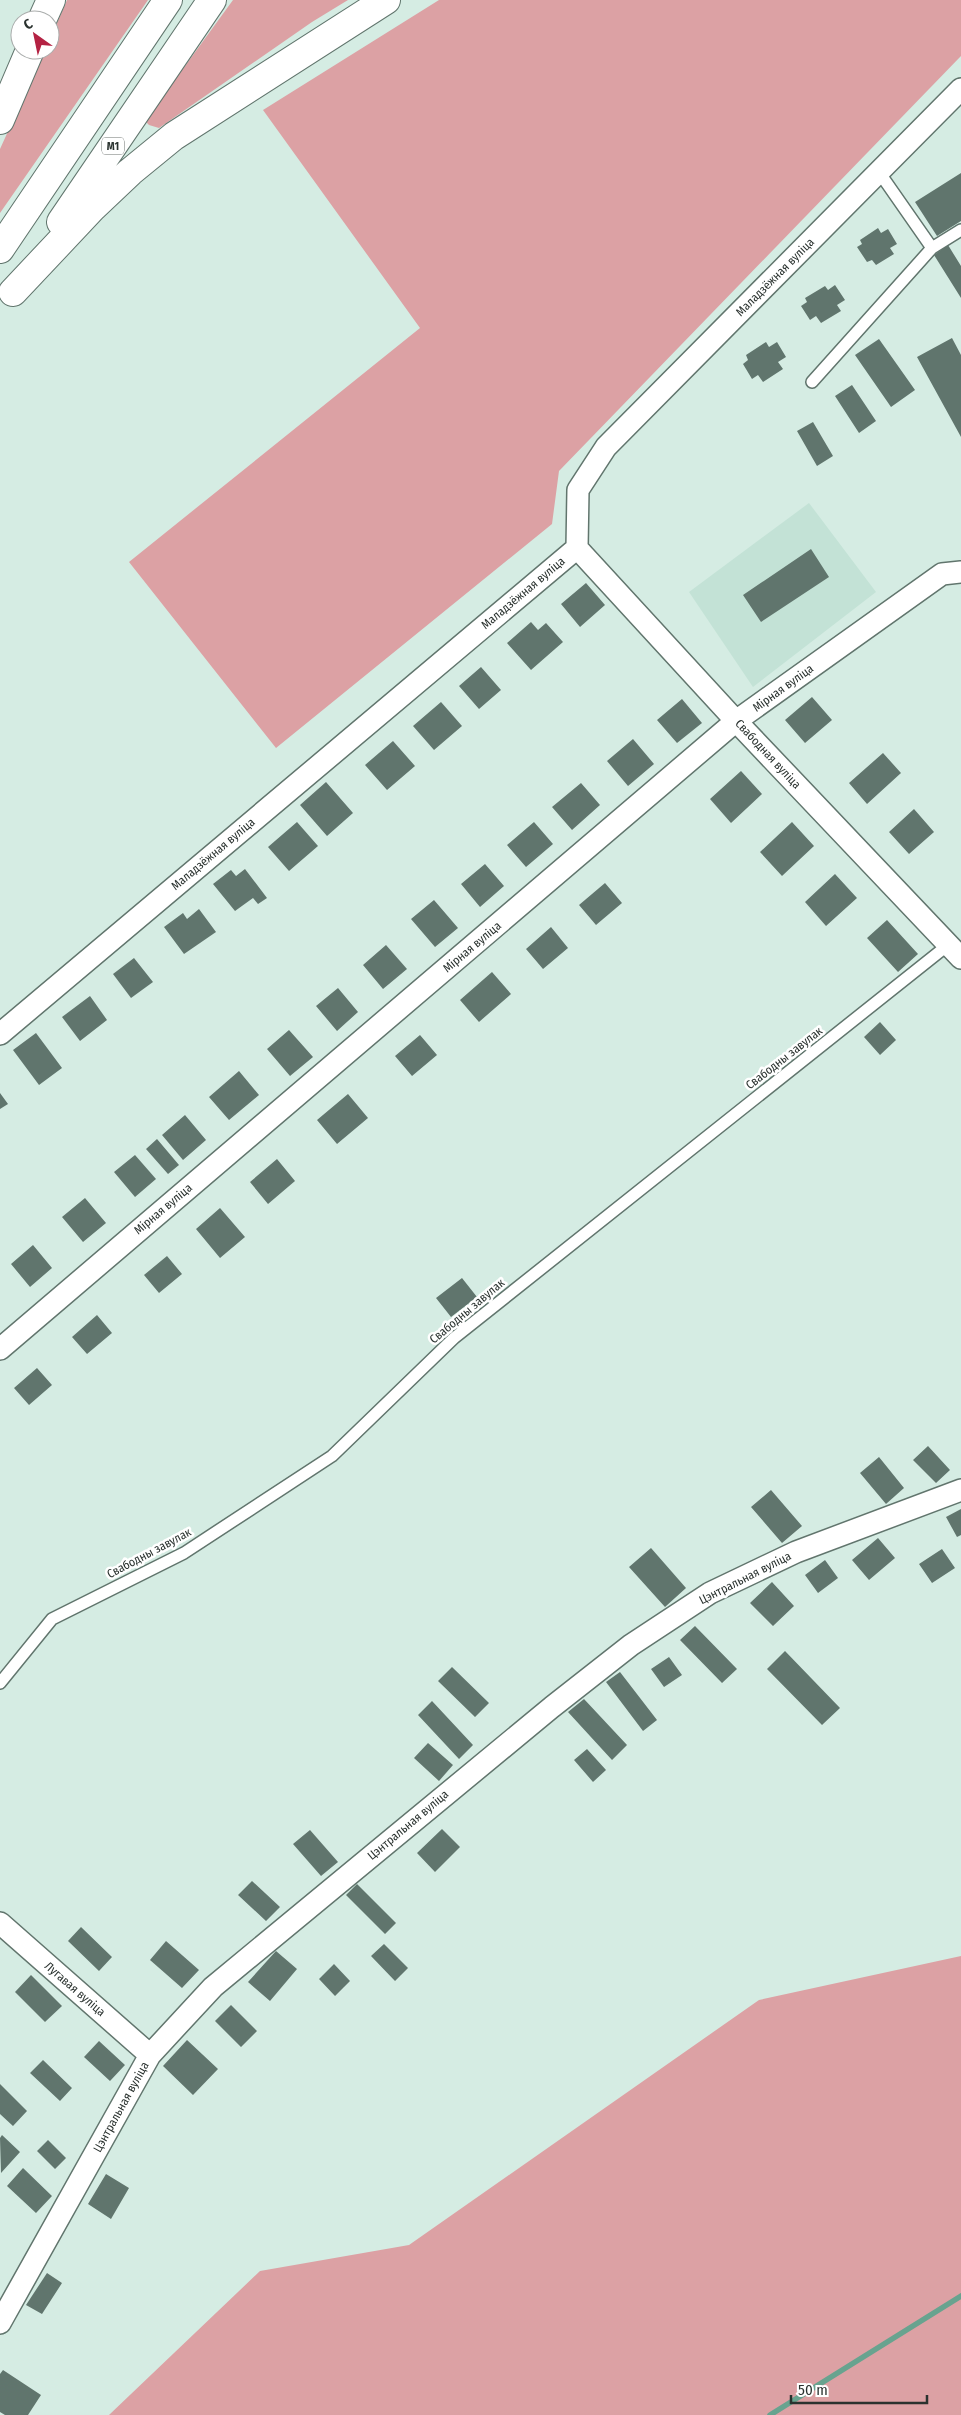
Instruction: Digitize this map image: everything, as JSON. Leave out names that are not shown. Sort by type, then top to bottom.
[{"type":"highway","points":[[0,249],[168,0]]},
{"type":"highway","name":"М1","points":[[7,302],[212,0]]},
{"type":"highway","points":[[7,302],[93,207],[130,172],[174,136],[386,0]]},
{"type":"highway","points":[[0,120],[26,60]]},
{"type":"street","name":"Маладзёжная вуліца","points":[[0,1034],[577,548],[578,490],[606,448],[961,89]]},
{"type":"street","name":"Свабодная вуліца","points":[[577,548],[736,721],[955,952]]},
{"type":"street","name":"Мірная вуліца","points":[[0,1349],[736,721],[942,574],[961,572]]},
{"type":"street","name":"Цэнтральная вуліца","points":[[0,2323],[150,2055],[213,1987],[544,1713],[631,1645],[710,1593],[796,1552],[961,1490]]},
{"type":"street","name":"Лугавая вуліца","points":[[0,1923],[150,2055]]},
{"type":"lane","points":[[880,172],[932,248]]},
{"type":"lane","points":[[812,382],[932,248],[961,230]]},
{"type":"lane","name":"Свабодны завулак","points":[[0,1683],[52,1619],[184,1553],[332,1456],[454,1338],[955,952]]},
{"type":"shaded area","points":[[67,0],[148,0],[0,213],[0,149],[40,60],[60,60],[60,16]]},
{"type":"shaded area","points":[[233,0],[348,0],[312,22],[159,128],[149,125],[145,121]]},
{"type":"shaded area","points":[[439,0],[961,0],[961,56],[559,471],[552,524],[276,748],[129,562],[420,328],[263,110]]},
{"type":"shaded area","points":[[809,503],[876,592],[753,687],[689,592]]},
{"type":"shaded area","points":[[961,1956],[961,2415],[109,2415],[260,2271],[409,2245],[759,2000]]},
{"type":"building","points":[[961,173],[961,221],[937,236],[915,202]]},
{"type":"building","points":[[878,228],[881,233],[888,229],[897,244],[890,248],[894,254],[876,265],[872,260],[867,262],[857,247],[862,244],[860,240]]},
{"type":"building","points":[[948,245],[961,266],[961,298],[934,255]]},
{"type":"building","points":[[835,285],[845,300],[837,305],[841,311],[821,323],[816,316],[810,320],[801,306],[807,302],[805,298],[825,286],[828,290]]},
{"type":"building","points":[[952,338],[961,355],[961,437],[917,357]]},
{"type":"building","points":[[879,339],[915,390],[891,407],[855,355]]},
{"type":"building","points":[[766,342],[769,347],[777,342],[786,357],[778,362],[783,369],[763,382],[758,375],[752,379],[743,364],[748,360],[746,355]]},
{"type":"building","points":[[852,385],[876,421],[859,433],[835,396]]},
{"type":"building","points":[[813,422],[833,456],[817,466],[797,431]]},
{"type":"building","points":[[811,549],[829,577],[761,622],[743,595]]},
{"type":"building","points":[[586,583],[605,605],[580,627],[561,604]]},
{"type":"building","points":[[531,622],[538,630],[546,623],[563,642],[531,670],[507,643]]},
{"type":"building","points":[[481,667],[501,690],[479,709],[459,686]]},
{"type":"building","points":[[812,697],[832,720],[805,743],[785,720]]},
{"type":"building","points":[[682,699],[702,723],[677,743],[657,720]]},
{"type":"building","points":[[441,702],[462,726],[434,750],[413,726]]},
{"type":"building","points":[[633,739],[654,764],[628,786],[607,761]]},
{"type":"building","points":[[393,741],[415,766],[387,790],[365,765]]},
{"type":"building","points":[[883,753],[901,773],[867,804],[849,783]]},
{"type":"building","points":[[741,771],[762,794],[731,823],[710,799]]},
{"type":"building","points":[[326,782],[353,813],[327,836],[300,805]]},
{"type":"building","points":[[581,783],[600,805],[572,830],[552,807]]},
{"type":"building","points":[[914,809],[934,832],[909,854],[889,832]]},
{"type":"building","points":[[297,822],[318,846],[289,871],[268,847]]},
{"type":"building","points":[[534,822],[553,844],[526,867],[507,845]]},
{"type":"building","points":[[792,822],[814,846],[782,876],[760,852]]},
{"type":"building","points":[[485,864],[504,886],[480,907],[461,884]]},
{"type":"building","points":[[245,869],[267,898],[258,904],[253,898],[235,911],[213,884],[231,870],[236,876]]},
{"type":"building","points":[[835,874],[857,898],[826,926],[805,902]]},
{"type":"building","points":[[605,883],[622,903],[596,925],[579,905]]},
{"type":"building","points":[[434,900],[458,928],[435,947],[411,919]]},
{"type":"building","points":[[199,909],[216,932],[184,954],[164,927],[183,913],[187,919]]},
{"type":"building","points":[[887,920],[918,954],[898,972],[867,938]]},
{"type":"building","points":[[551,927],[568,948],[543,969],[526,949]]},
{"type":"building","points":[[386,945],[407,969],[383,989],[363,965]]},
{"type":"building","points":[[134,958],[153,982],[131,998],[113,974]]},
{"type":"building","points":[[492,972],[511,994],[479,1022],[460,1000]]},
{"type":"building","points":[[338,988],[358,1012],[337,1031],[316,1006]]},
{"type":"building","points":[[90,996],[107,1020],[80,1041],[62,1017]]},
{"type":"building","points":[[880,1022],[896,1040],[880,1055],[864,1037]]},
{"type":"building","points":[[289,1030],[313,1057],[290,1076],[267,1049]]},
{"type":"building","points":[[36,1033],[62,1068],[39,1085],[13,1050]]},
{"type":"building","points":[[420,1035],[437,1055],[412,1076],[395,1056]]},
{"type":"building","points":[[239,1071],[259,1095],[229,1120],[209,1097]]},
{"type":"building","points":[[0,1093],[8,1104],[0,1109]]},
{"type":"building","points":[[348,1094],[368,1118],[337,1144],[317,1120]]},
{"type":"building","points":[[185,1115],[206,1140],[183,1160],[162,1135]]},
{"type":"building","points":[[157,1139],[179,1165],[168,1174],[146,1149]]},
{"type":"building","points":[[135,1155],[156,1179],[135,1197],[114,1172]]},
{"type":"building","points":[[277,1159],[295,1181],[268,1204],[250,1182]]},
{"type":"building","points":[[85,1198],[106,1223],[83,1242],[62,1217]]},
{"type":"building","points":[[220,1208],[245,1237],[220,1258],[196,1229]]},
{"type":"building","points":[[33,1245],[52,1268],[30,1287],[11,1264]]},
{"type":"building","points":[[167,1256],[182,1274],[159,1293],[144,1275]]},
{"type":"building","points":[[462,1278],[477,1297],[451,1317],[436,1298]]},
{"type":"building","points":[[97,1315],[112,1333],[87,1354],[72,1337]]},
{"type":"building","points":[[37,1368],[52,1385],[29,1405],[14,1388]]},
{"type":"building","points":[[928,1446],[950,1470],[936,1483],[913,1460]]},
{"type":"building","points":[[879,1457],[904,1488],[886,1504],[860,1473]]},
{"type":"building","points":[[771,1490],[802,1526],[782,1543],[751,1507]]},
{"type":"building","points":[[961,1509],[961,1535],[957,1537],[946,1517]]},
{"type":"building","points":[[878,1538],[895,1558],[869,1580],[852,1560]]},
{"type":"building","points":[[651,1548],[686,1588],[665,1607],[629,1567]]},
{"type":"building","points":[[942,1549],[955,1568],[932,1583],[919,1564]]},
{"type":"building","points":[[825,1560],[838,1578],[818,1593],[805,1575]]},
{"type":"building","points":[[772,1582],[794,1606],[773,1626],[750,1603]]},
{"type":"building","points":[[695,1626],[737,1669],[722,1683],[680,1640]]},
{"type":"building","points":[[785,1651],[840,1708],[822,1725],[767,1669]]},
{"type":"building","points":[[669,1657],[682,1675],[664,1687],[651,1669]]},
{"type":"building","points":[[452,1667],[489,1703],[475,1717],[438,1681]]},
{"type":"building","points":[[620,1672],[657,1720],[643,1731],[606,1682]]},
{"type":"building","points":[[584,1699],[627,1745],[612,1760],[568,1712]]},
{"type":"building","points":[[432,1701],[473,1745],[459,1759],[418,1715]]},
{"type":"building","points":[[428,1743],[453,1765],[439,1781],[414,1758]]},
{"type":"building","points":[[587,1749],[606,1770],[593,1782],[574,1760]]},
{"type":"building","points":[[442,1829],[460,1847],[435,1872],[417,1853]]},
{"type":"building","points":[[310,1830],[338,1862],[321,1876],[293,1844]]},
{"type":"building","points":[[252,1881],[280,1907],[266,1921],[238,1895]]},
{"type":"building","points":[[357,1884],[396,1923],[385,1934],[346,1895]]},
{"type":"building","points":[[81,1927],[112,1957],[99,1971],[68,1941]]},
{"type":"building","points":[[166,1941],[199,1970],[182,1988],[150,1960]]},
{"type":"building","points":[[384,1944],[408,1968],[395,1981],[371,1956]]},
{"type":"building","points":[[276,1951],[297,1969],[270,2001],[248,1982]]},
{"type":"building","points":[[334,1964],[350,1981],[335,1996],[319,1979]]},
{"type":"building","points":[[31,1975],[62,2006],[45,2022],[15,1992]]},
{"type":"building","points":[[231,2005],[257,2031],[241,2047],[215,2021]]},
{"type":"building","points":[[187,2040],[218,2069],[193,2095],[163,2066]]},
{"type":"building","points":[[99,2041],[125,2065],[110,2081],[84,2057]]},
{"type":"building","points":[[43,2060],[72,2088],[60,2101],[30,2073]]},
{"type":"building","points":[[0,2084],[27,2111],[13,2126],[0,2114]]},
{"type":"building","points":[[2,2135],[20,2152],[1,2173],[0,2138]]},
{"type":"building","points":[[48,2140],[66,2158],[55,2169],[37,2151]]},
{"type":"building","points":[[23,2168],[52,2196],[36,2213],[7,2186]]},
{"type":"building","points":[[106,2174],[129,2188],[111,2219],[88,2204]]},
{"type":"building","points":[[47,2273],[62,2283],[42,2314],[26,2305]]},
{"type":"building","points":[[3,2370],[41,2395],[28,2415],[5,2415],[0,2412],[0,2374]]},
{"type":"waterway","points":[[770,2415],[961,2296]]}]
